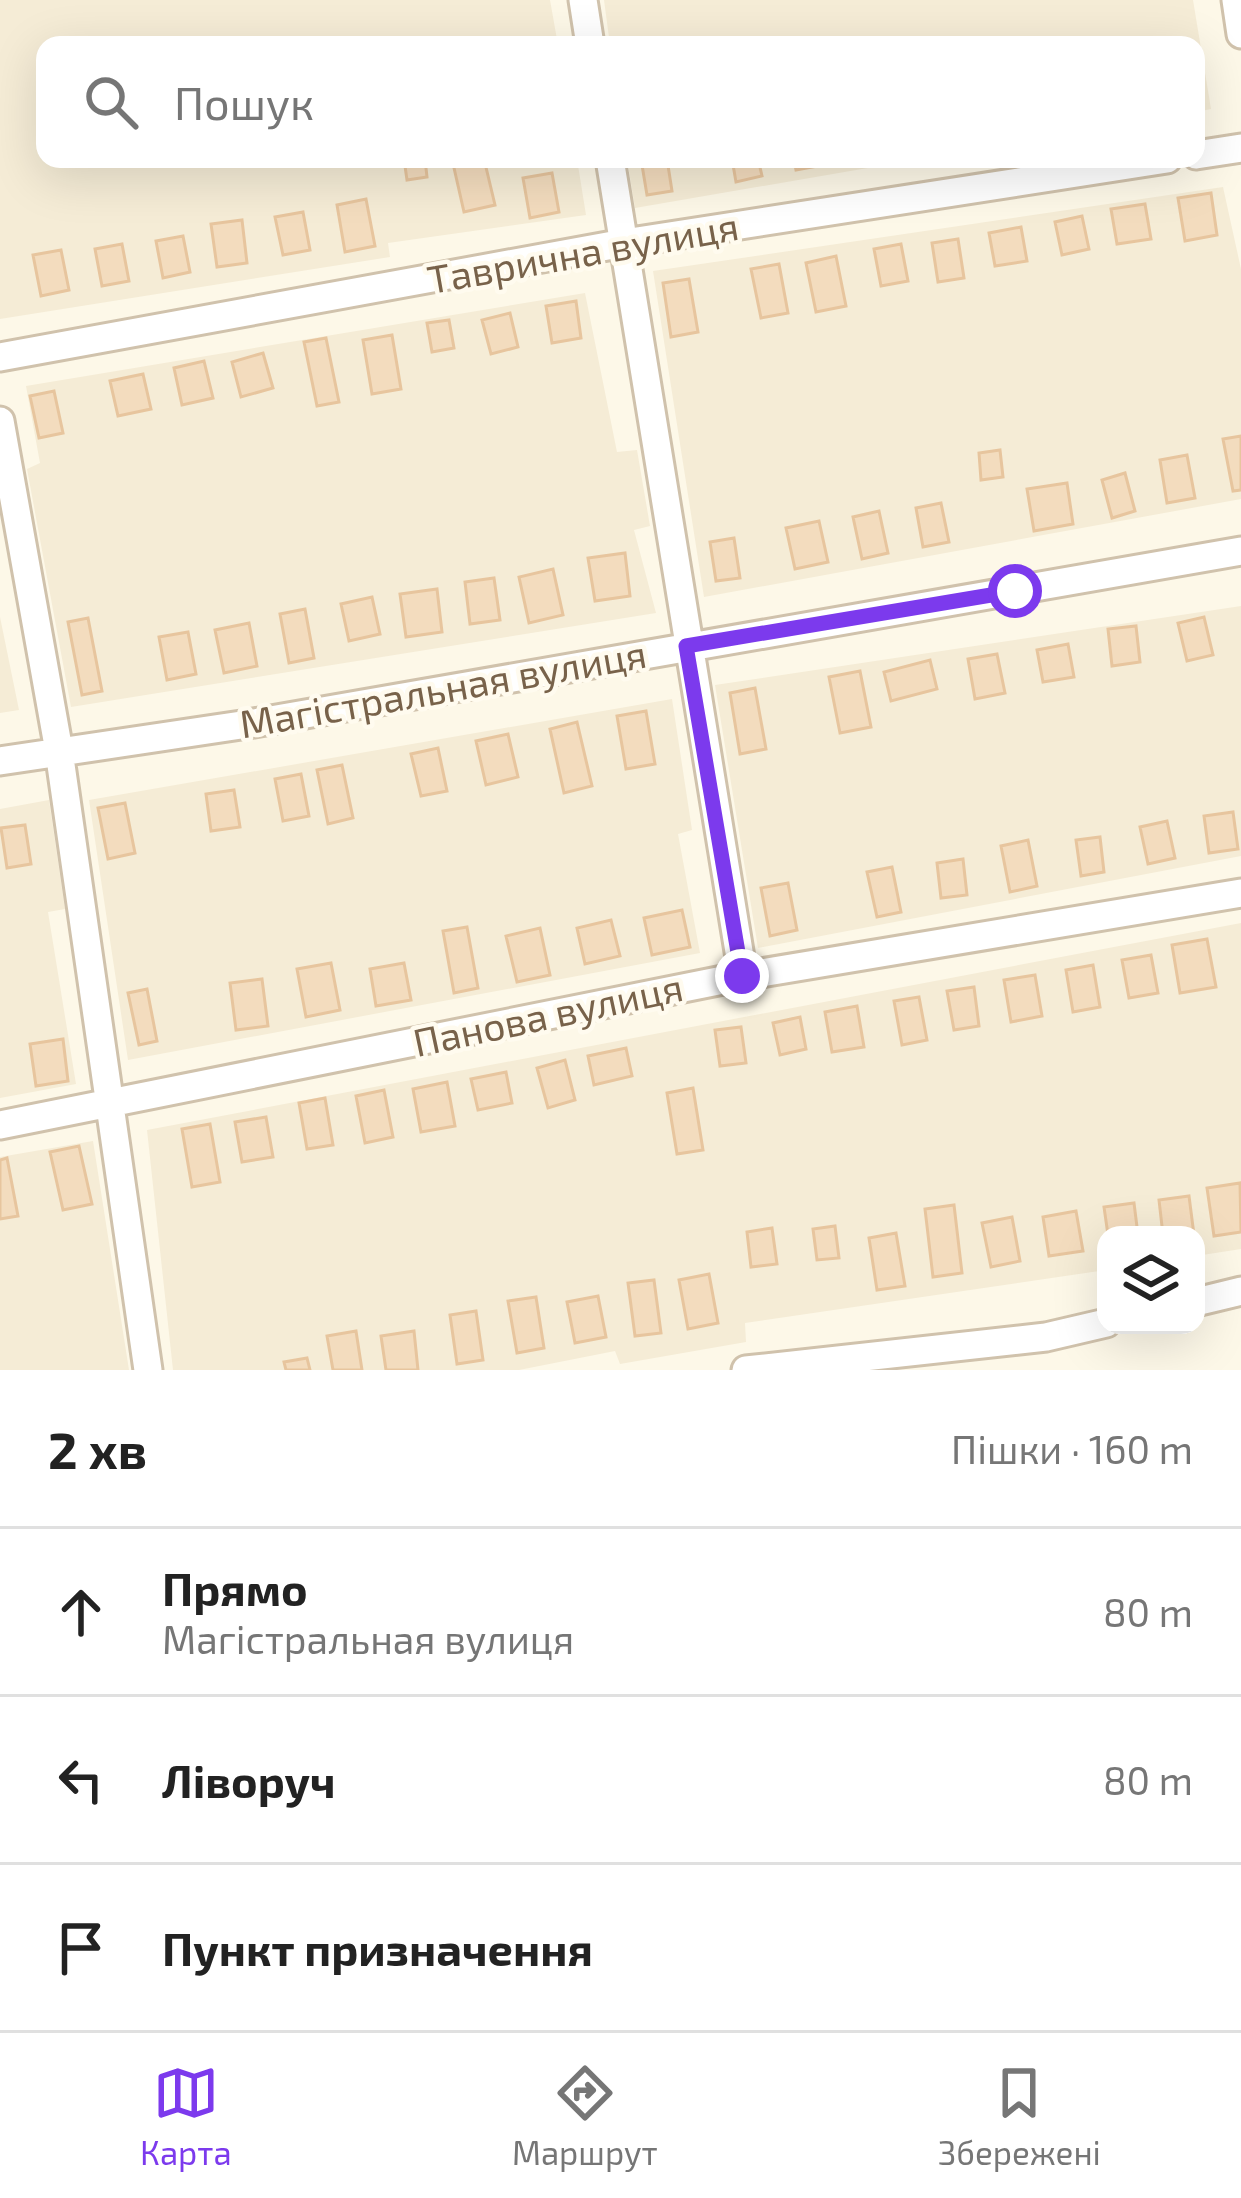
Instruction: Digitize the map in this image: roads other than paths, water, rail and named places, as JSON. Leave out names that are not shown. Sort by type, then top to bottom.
[{"type":"street","points":[[583,0],[589,36]]},
{"type":"street","points":[[1236,0],[1241,34]]},
{"type":"street","points":[[1205,153],[1241,148]]},
{"type":"street","points":[[612,168],[742,976]]},
{"type":"street","name":"Таврична вулиця","points":[[0,357],[624,243],[1109,168]]},
{"type":"street","points":[[0,421],[59,751],[148,1370]]},
{"type":"street","name":"Магістральная вулиця","points":[[0,761],[248,724],[1241,551]]},
{"type":"street","name":"Панова вулиця","points":[[0,1125],[742,976],[1241,893]]},
{"type":"street","points":[[1205,1300],[1241,1291]]},
{"type":"street","points":[[746,1370],[1046,1336],[1097,1325]]}]
